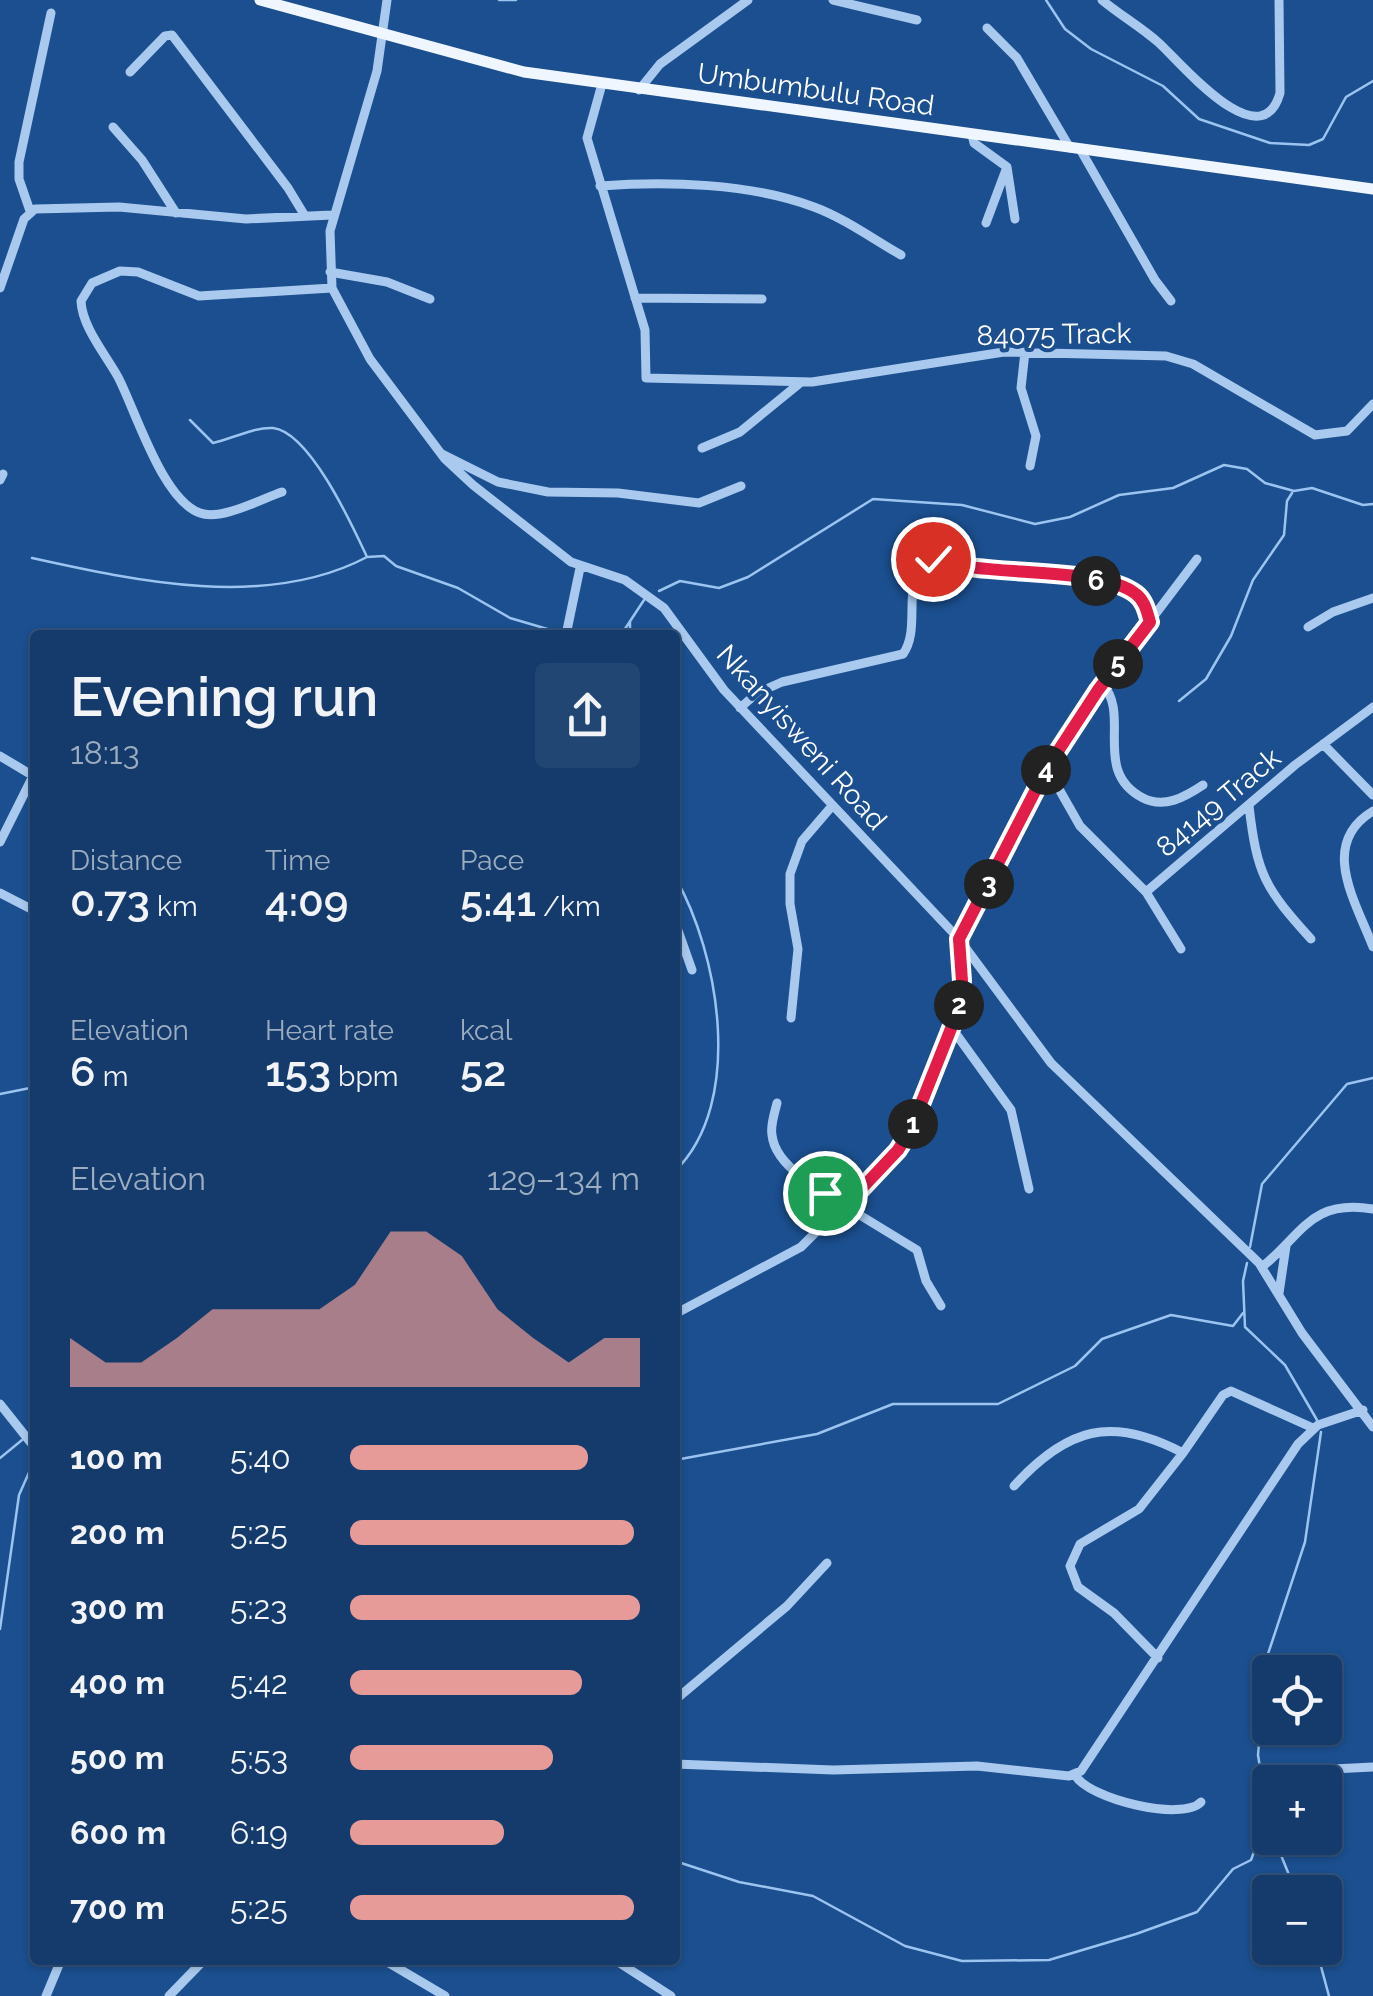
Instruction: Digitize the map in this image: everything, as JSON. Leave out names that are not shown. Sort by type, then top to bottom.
[{"type":"main road","name":"Umbumbulu Road","points":[[260,0],[524,72],[1373,189]]},
{"type":"street","name":"Nkanyisweni Road","points":[[386,0],[384,36],[364,123],[332,215],[332,288],[370,359],[441,453],[473,485],[580,568],[625,580],[656,600],[679,630]]},
{"type":"street","points":[[640,90],[660,64],[748,0]]},
{"type":"street","points":[[833,0],[917,20]]},
{"type":"street","points":[[1102,0],[1159,43],[1208,94],[1250,113],[1270,110],[1280,93],[1279,0]]},
{"type":"street","points":[[0,288],[30,211],[19,179],[19,162],[51,13]]},
{"type":"street","points":[[987,28],[1017,58],[1154,280],[1171,300]]},
{"type":"street","points":[[130,72],[165,36],[172,36],[305,216]]},
{"type":"street","points":[[602,84],[587,138],[635,298],[762,299]]},
{"type":"street","points":[[113,127],[142,160],[176,213]]},
{"type":"street","points":[[972,135],[974,144],[1007,167],[1016,218]]},
{"type":"street","points":[[986,222],[1007,167]]},
{"type":"street","points":[[600,186],[686,184],[809,205],[901,255]]},
{"type":"street","points":[[30,211],[118,207],[246,218],[332,215]]},
{"type":"street","points":[[282,492],[208,514],[190,506],[141,438],[81,301],[92,283],[120,271],[138,272],[199,296],[332,288]]},
{"type":"street","points":[[330,272],[387,282],[430,300]]},
{"type":"street","name":"84075 Track","points":[[635,298],[646,341],[646,378],[800,382],[1025,352],[1178,358],[1315,435],[1347,431],[1373,404]]},
{"type":"street","points":[[1025,352],[1021,388],[1036,436],[1030,466]]},
{"type":"street","points":[[702,448],[740,432],[800,382]]},
{"type":"street","points":[[441,453],[498,482],[548,492],[618,493],[699,503],[741,486]]},
{"type":"street","points":[[740,708],[757,692],[782,682],[904,654],[910,642],[915,578],[927,560],[970,570],[1116,585],[1142,600],[1150,622]]},
{"type":"street","points":[[680,1311],[789,1256],[847,1204],[905,1140],[961,995],[959,939],[1047,768],[1102,684],[1197,560]]},
{"type":"street","points":[[567,630],[580,568]]},
{"type":"street","points":[[1308,627],[1333,612],[1373,598]]},
{"type":"street","name":"Nkanyisweni Road","points":[[680,631],[740,708],[959,939],[1051,1063],[1262,1267],[1302,1333],[1373,1427]]},
{"type":"street","points":[[1102,684],[1110,696],[1117,770],[1125,785],[1154,802],[1178,799],[1202,786]]},
{"type":"street","name":"84149 Track","points":[[1180,949],[1146,892],[1373,707]]},
{"type":"street","points":[[1323,744],[1373,796]]},
{"type":"street","points":[[0,756],[30,774]]},
{"type":"street","points":[[1047,768],[1080,826],[1146,892]]},
{"type":"street","points":[[0,842],[30,784]]},
{"type":"street","points":[[791,1018],[798,948],[790,874],[802,840],[832,806]]},
{"type":"street","points":[[1249,806],[1253,847],[1266,885],[1311,939]]},
{"type":"street","points":[[1373,811],[1350,830],[1343,862],[1373,947]]},
{"type":"street","points":[[0,893],[30,908]]},
{"type":"street","points":[[680,936],[692,970]]},
{"type":"street","points":[[951,1027],[1011,1110],[1029,1189]]},
{"type":"street","points":[[778,1102],[771,1130],[776,1147],[808,1180],[914,1247],[941,1306]]},
{"type":"street","points":[[1262,1267],[1320,1214],[1346,1206],[1373,1209]]},
{"type":"street","points":[[1279,1293],[1286,1242]]},
{"type":"street","points":[[1158,1658],[1114,1613],[1078,1587],[1070,1566],[1080,1544],[1139,1509],[1223,1395],[1231,1391],[1313,1428]]},
{"type":"street","points":[[0,1404],[30,1442]]},
{"type":"street","points":[[1075,1774],[1097,1754],[1313,1428],[1363,1410]]},
{"type":"street","points":[[1014,1486],[1060,1444],[1092,1432],[1138,1434],[1183,1453]]},
{"type":"street","points":[[680,1696],[788,1606],[826,1563]]},
{"type":"street","points":[[680,1764],[833,1770],[978,1766],[1075,1774],[1088,1789],[1132,1804],[1185,1810],[1201,1802]]},
{"type":"street","points":[[1342,1769],[1373,1767]]},
{"type":"street","points":[[46,1996],[59,1965]]},
{"type":"street","points":[[170,1996],[199,1965]]},
{"type":"street","points":[[391,1965],[431,1992],[445,1996]]},
{"type":"street","points":[[623,1965],[671,1996]]},
{"type":"waterway","points":[[499,0],[516,0]]},
{"type":"waterway","points":[[1046,0],[1065,29],[1091,49],[1163,86],[1199,119],[1270,143],[1309,145],[1323,139],[1346,97],[1373,81]]},
{"type":"waterway","points":[[190,420],[213,443],[266,428],[287,433],[329,483],[367,557],[384,556],[396,566],[458,588],[510,618],[551,630]]},
{"type":"waterway","points":[[659,591],[680,581],[719,588],[748,577],[873,499],[962,505],[1035,524],[1070,517],[1119,495],[1173,488],[1224,465],[1247,469],[1265,483],[1294,491],[1312,488],[1363,505],[1373,504]]},
{"type":"waterway","points":[[1179,701],[1206,679],[1231,636],[1253,580],[1284,535],[1287,501],[1292,493]]},
{"type":"waterway","points":[[32,558],[157,582],[244,587],[287,583],[328,573],[367,557]]},
{"type":"waterway","points":[[624,630],[644,600]]},
{"type":"waterway","points":[[630,622],[630,630]]},
{"type":"waterway","points":[[680,887],[703,945],[718,1027],[711,1107],[697,1142],[680,1164]]},
{"type":"waterway","points":[[1250,1247],[1262,1184],[1347,1084],[1373,1078]]},
{"type":"waterway","points":[[0,1094],[30,1088]]},
{"type":"waterway","points":[[1247,1263],[1243,1281],[1245,1327],[1285,1365],[1317,1420]]},
{"type":"waterway","points":[[680,1459],[817,1434],[893,1404],[998,1404],[1075,1366],[1102,1339],[1171,1315],[1233,1326],[1243,1313]]},
{"type":"waterway","points":[[1260,1765],[1266,1660],[1305,1542],[1321,1432]]},
{"type":"waterway","points":[[0,1458],[22,1440]]},
{"type":"waterway","points":[[0,1629],[19,1495],[30,1470]]},
{"type":"waterway","points":[[680,1863],[739,1882],[813,1896],[905,1946],[962,1961],[1049,1960],[1197,1912],[1233,1869],[1251,1860],[1253,1855]]},
{"type":"waterway","points":[[1281,1855],[1289,1875]]},
{"type":"waterway","points":[[1321,1965],[1329,1996]]},
{"type":"route","points":[[825,1193],[848,1203],[905,1140],[958,1011],[962,981],[959,939],[1047,768],[1078,718],[1150,622],[1142,600],[1116,585],[970,570],[933,559]]}]
